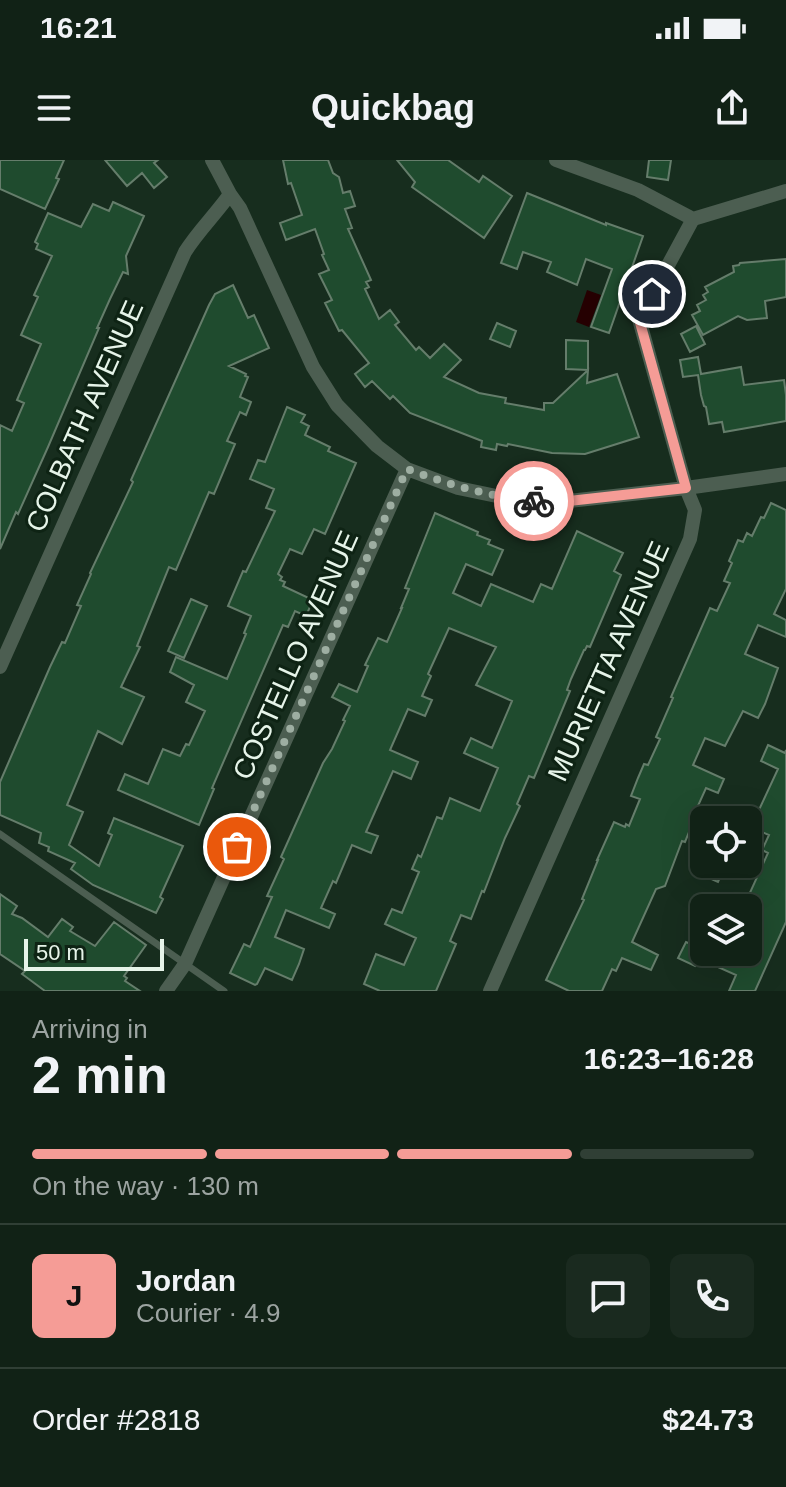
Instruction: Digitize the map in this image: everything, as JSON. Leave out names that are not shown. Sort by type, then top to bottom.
[{"type":"street","points":[[212,160],[240,208],[313,367],[337,405],[377,446],[407,469],[458,488],[511,499],[551,503],[786,474]]},
{"type":"street","points":[[556,160],[638,190],[693,219],[786,191]]},
{"type":"street","name":"COLBATH AVENUE","points":[[0,667],[185,252],[230,194]]},
{"type":"street","name":"MURIETTA AVENUE","points":[[490,991],[690,539],[695,510],[686,488],[639,319],[693,219]]},
{"type":"street","name":"COSTELLO AVENUE","points":[[166,991],[185,964],[407,469]]},
{"type":"lane","points":[[0,834],[224,991]]},
{"type":"shaded area","points":[[587,290],[601,295],[589,327],[576,322]]},
{"type":"building","points":[[0,160],[64,160],[45,209],[0,189]]},
{"type":"building","points":[[105,160],[158,160],[154,163],[167,177],[154,188],[142,173],[127,186]]},
{"type":"building","points":[[283,160],[328,160],[333,173],[339,177],[343,193],[350,191],[355,206],[345,209],[352,228],[348,229],[371,280],[366,282],[369,287],[365,289],[379,319],[390,310],[399,322],[395,325],[416,350],[419,347],[430,358],[444,344],[461,360],[444,377],[479,393],[506,398],[505,403],[544,410],[544,403],[553,403],[588,370],[587,383],[617,374],[639,437],[585,454],[552,453],[508,444],[497,444],[496,450],[481,447],[482,441],[410,413],[372,381],[365,387],[355,374],[369,363],[342,330],[339,331],[325,303],[332,300],[319,274],[329,270],[315,229],[286,240],[280,223],[302,215],[291,183],[288,184]]},
{"type":"building","points":[[397,160],[448,160],[479,182],[483,176],[512,196],[484,238],[412,187],[415,182]]},
{"type":"building","points":[[649,160],[671,160],[668,180],[647,177]]},
{"type":"building","points":[[527,193],[606,225],[643,236],[609,333],[591,327],[612,269],[586,259],[577,285],[547,272],[551,262],[523,252],[517,269],[501,263]]},
{"type":"building","points":[[113,202],[144,216],[126,256],[128,274],[123,272],[110,299],[48,447],[0,549],[0,425],[12,431],[24,403],[17,400],[41,344],[21,335],[38,297],[34,295],[52,256],[36,249],[38,244],[35,242],[48,213],[81,227],[93,204],[109,211]]},
{"type":"building","points":[[786,259],[786,297],[765,301],[767,318],[747,320],[738,316],[703,335],[692,315],[700,311],[697,305],[706,300],[703,295],[708,292],[705,287],[734,272],[733,266],[740,263]]},
{"type":"building","points":[[233,285],[248,318],[254,315],[269,348],[229,366],[248,377],[240,397],[251,402],[246,415],[240,412],[227,441],[235,444],[214,494],[209,492],[176,570],[169,567],[137,646],[140,647],[121,687],[144,697],[122,744],[98,731],[67,805],[83,812],[69,845],[99,866],[112,835],[108,833],[114,818],[183,846],[156,913],[93,885],[71,869],[75,863],[48,851],[49,847],[39,843],[41,833],[0,815],[0,782],[50,667],[62,642],[65,643],[81,606],[77,605],[90,573],[209,305],[215,294]]},
{"type":"building","points":[[497,323],[516,331],[510,347],[490,339]]},
{"type":"building","points":[[696,326],[705,344],[690,352],[681,334]]},
{"type":"building","points":[[566,340],[588,341],[588,370],[566,369]]},
{"type":"building","points":[[698,357],[701,374],[741,367],[744,385],[784,380],[786,421],[724,432],[722,422],[709,424],[698,375],[683,377],[680,360]]},
{"type":"building","points":[[287,407],[305,415],[301,422],[309,426],[305,435],[330,447],[328,451],[356,463],[325,534],[314,529],[302,554],[290,549],[278,574],[282,577],[280,580],[285,582],[283,586],[313,600],[306,616],[295,611],[288,627],[283,625],[199,825],[118,790],[125,774],[148,784],[163,749],[180,756],[186,744],[189,745],[205,711],[186,702],[194,685],[170,672],[176,657],[227,679],[251,616],[228,606],[275,511],[266,508],[274,489],[250,479],[258,460],[265,462]]},
{"type":"building","points":[[771,503],[786,510],[786,589],[774,614],[786,620],[786,637],[758,625],[745,654],[778,668],[765,704],[758,718],[743,711],[725,746],[705,738],[693,765],[724,779],[718,793],[706,788],[698,806],[690,806],[690,830],[685,842],[682,841],[665,886],[656,889],[632,942],[658,955],[651,970],[622,958],[616,971],[612,969],[602,991],[569,991],[546,980],[584,900],[614,822],[629,826],[640,799],[631,796],[644,764],[648,765],[660,739],[656,737],[671,697],[710,608],[717,611],[730,583],[724,581],[738,540],[743,542],[747,533],[752,536],[761,517],[764,518]]},
{"type":"building","points":[[435,513],[478,532],[477,535],[490,540],[488,544],[503,550],[492,575],[466,564],[453,593],[481,606],[491,584],[533,602],[541,584],[552,589],[577,531],[623,553],[614,571],[621,575],[590,647],[584,650],[571,679],[567,690],[570,691],[534,778],[529,776],[517,804],[520,806],[484,892],[471,919],[461,915],[450,941],[456,944],[436,991],[380,991],[364,984],[376,954],[404,965],[416,938],[385,924],[392,909],[402,913],[419,872],[412,869],[418,855],[421,857],[437,817],[442,819],[450,798],[480,811],[498,768],[464,753],[471,738],[492,748],[512,701],[476,685],[496,647],[449,628],[428,674],[431,676],[422,696],[432,700],[425,716],[408,709],[390,750],[418,762],[411,779],[393,771],[366,832],[378,836],[371,853],[352,845],[336,883],[333,881],[321,908],[335,914],[329,928],[286,910],[275,937],[304,949],[299,964],[292,980],[265,968],[255,985],[230,973],[244,944],[250,947],[272,897],[267,896],[284,859],[281,857],[345,721],[350,706],[332,697],[339,684],[357,692],[378,638],[387,642]]},
{"type":"building","points":[[191,599],[207,606],[184,658],[168,651]]},
{"type":"building","points":[[768,745],[785,753],[786,750],[786,922],[755,991],[729,991],[736,975],[716,966],[762,966],[762,894],[749,894],[757,878],[762,878],[762,866],[768,853],[762,850],[769,835],[762,832],[761,806],[778,769],[761,761]]},
{"type":"building","points":[[0,894],[17,906],[12,914],[48,937],[62,919],[73,927],[70,931],[95,946],[114,922],[146,945],[124,976],[127,978],[125,981],[140,991],[45,991],[22,974],[25,971],[0,954]]},
{"type":"building","points":[[686,942],[690,944],[690,964],[678,958]]},
{"type":"way so far","points":[[237,847],[407,469],[458,488],[534,501]]},
{"type":"route","points":[[534,501],[551,503],[686,488],[639,319],[652,294]]}]
